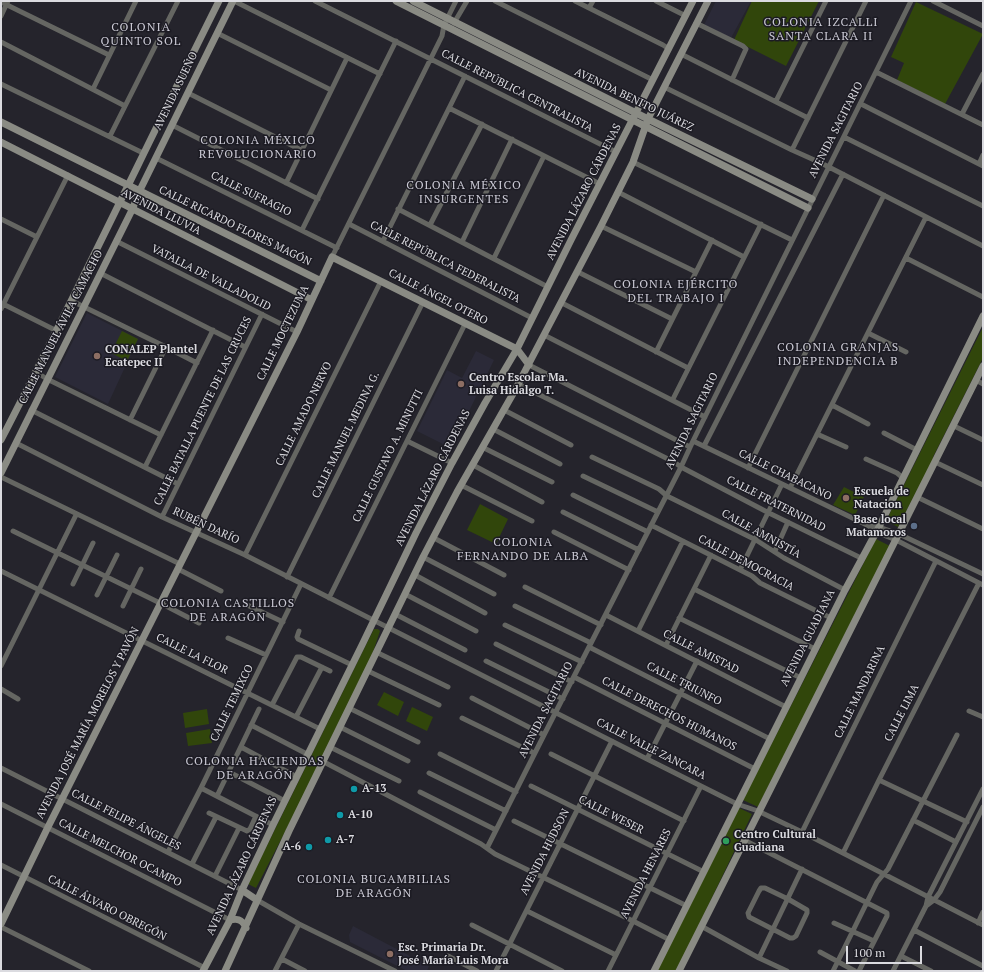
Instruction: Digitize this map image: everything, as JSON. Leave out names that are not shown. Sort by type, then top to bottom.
[{"type":"street","points":[[93,89],[136,1]]},
{"type":"street","points":[[110,136],[178,1]]},
{"type":"street","name":"AVENIDA SUEÑO","points":[[127,185],[219,1]]},
{"type":"street","points":[[234,1],[380,74]]},
{"type":"street","name":"AVENIDA SUEÑO","points":[[140,190],[234,1]]},
{"type":"street","name":"CALLE REPÚBLICA CENTRALISTA","points":[[315,1],[616,152]]},
{"type":"street","points":[[396,1],[447,24]]},
{"type":"street","points":[[413,1],[447,24]]},
{"type":"street","name":"CALLE MOCTEZUMA","points":[[196,533],[297,332],[332,257],[431,59],[456,1]]},
{"type":"street","points":[[455,22],[467,1]]},
{"type":"street","points":[[495,1],[507,3],[653,80]]},
{"type":"street","points":[[575,1],[663,44],[669,49]]},
{"type":"street","points":[[589,8],[593,1]]},
{"type":"street","points":[[656,1],[686,16]]},
{"type":"street","name":"AVENIDA LÁZARO CÁRDENAS","points":[[204,970],[230,920],[242,890],[307,754],[416,532],[485,403],[517,349],[693,1]]},
{"type":"street","points":[[225,971],[246,928],[257,900],[289,831],[423,557],[578,272],[633,162],[647,123],[664,87],[708,1]]},
{"type":"street","points":[[776,101],[826,1]]},
{"type":"street","points":[[792,150],[866,1]]},
{"type":"street","name":"AVENIDA SAGITARIO","points":[[487,848],[534,753],[667,496],[705,416],[911,1]]},
{"type":"street","points":[[933,1],[983,26]]},
{"type":"street","points":[[1,16],[5,3],[109,55]]},
{"type":"street","name":"AVENIDA BENITO JUÁREZ","points":[[447,24],[455,22],[636,113],[647,123],[808,208]]},
{"type":"street","points":[[696,23],[743,46],[746,49],[732,80]]},
{"type":"street","name":"AVENIDA BENITO JUÁREZ","points":[[447,24],[632,120],[647,123],[812,199]]},
{"type":"street","points":[[217,33],[331,90]]},
{"type":"street","points":[[302,230],[396,41]]},
{"type":"street","points":[[1,42],[125,106]]},
{"type":"street","points":[[680,54],[808,118]]},
{"type":"street","points":[[286,183],[347,58]]},
{"type":"street","points":[[876,72],[983,125]]},
{"type":"street","points":[[962,114],[983,74]]},
{"type":"street","points":[[383,241],[465,76]]},
{"type":"street","points":[[1,84],[143,153]]},
{"type":"street","points":[[664,87],[829,167],[983,246]]},
{"type":"street","points":[[188,93],[301,150]]},
{"type":"street","points":[[861,104],[981,165],[983,155]]},
{"type":"street","points":[[449,108],[600,184]]},
{"type":"street","name":"CALLE RICARDO FLORES MAGÓN","points":[[1,122],[321,281]]},
{"type":"street","points":[[430,225],[482,124]]},
{"type":"street","points":[[172,126],[318,199]]},
{"type":"street","points":[[844,137],[983,206]]},
{"type":"street","points":[[462,242],[512,139]]},
{"type":"street","name":"AVENIDA LLUVIA","points":[[1,142],[68,175],[132,210],[312,300]]},
{"type":"street","points":[[494,258],[544,156]]},
{"type":"street","name":"CALLE SUFRAGIO","points":[[156,158],[337,248]]},
{"type":"street","points":[[633,162],[792,240]]},
{"type":"street","name":"AVENIDA SAGITARIO","points":[[704,446],[843,174]]},
{"type":"street","points":[[57,331],[2,307],[68,175]]},
{"type":"street","name":"CALLE MANUEL ÁVILA CAMACHO","points":[[1,440],[72,301],[127,185]]},
{"type":"street","name":"CALLE MANUEL ÁVILA CAMACHO","points":[[1,473],[31,410],[132,210],[140,190]]},
{"type":"street","points":[[618,192],[744,257]]},
{"type":"street","points":[[748,468],[884,195]]},
{"type":"street","points":[[398,209],[548,287]]},
{"type":"street","points":[[790,488],[926,217]]},
{"type":"street","points":[[1,218],[37,237]]},
{"type":"street","name":"CALLE REPÚBLICA FEDERALISTA","points":[[349,224],[532,318]]},
{"type":"street","points":[[672,399],[761,224]]},
{"type":"street","points":[[601,226],[696,272]]},
{"type":"street","points":[[656,352],[712,240]]},
{"type":"street","name":"VATALLA DE VALLADOLID","points":[[116,241],[297,332]]},
{"type":"street","name":"CALLE ÁNGEL OTERO","points":[[332,257],[517,349],[528,365]]},
{"type":"street","points":[[906,258],[983,297]]},
{"type":"street","points":[[578,272],[672,319]]},
{"type":"street","points":[[100,273],[245,347]]},
{"type":"street","name":"CALLE AMADO NERVO","points":[[245,555],[382,281]]},
{"type":"street","points":[[72,301],[197,363]]},
{"type":"street","name":"CALLE MANUEL MEDINA G.","points":[[287,577],[423,302]]},
{"type":"street","points":[[562,303],[688,368]]},
{"type":"street","name":"CALLE BATALLA PUENTE DE LAS CRUCES","points":[[162,517],[262,314]]},
{"type":"street","name":"AVENIDA GUADIANA","points":[[654,971],[861,558],[878,529],[983,316]]},
{"type":"street","name":"CALLE GUSTAVO A. MINUTTI","points":[[329,598],[465,324]]},
{"type":"street","points":[[145,468],[213,330]]},
{"type":"street","points":[[868,333],[906,352]]},
{"type":"street","points":[[544,335],[705,416]]},
{"type":"street","points":[[130,420],[166,347]]},
{"type":"street","points":[[528,365],[690,447]]},
{"type":"street","points":[[681,970],[758,811],[983,366]]},
{"type":"street","points":[[36,372],[47,379],[161,435]]},
{"type":"street","points":[[976,380],[983,384]]},
{"type":"street","name":"CALLE FRATERNIDAD","points":[[518,384],[667,458],[681,468],[769,513],[861,558]]},
{"type":"street","points":[[832,405],[868,424]]},
{"type":"street","points":[[31,410],[178,484]]},
{"type":"street","points":[[504,410],[571,445]]},
{"type":"street","points":[[954,426],[983,440]]},
{"type":"street","points":[[493,429],[560,464]]},
{"type":"street","points":[[884,433],[917,450]]},
{"type":"street","points":[[817,434],[846,447]]},
{"type":"street","points":[[407,440],[452,463]]},
{"type":"street","name":"CALLE CHABACANO","points":[[693,441],[869,526],[897,537]]},
{"type":"street","name":"RUBÉN DARÍO","points":[[16,443],[162,517],[245,555],[373,622],[388,628]]},
{"type":"street","points":[[482,447],[552,482]]},
{"type":"street","name":"CALLE AMNISTÍA","points":[[592,457],[659,489],[667,496],[756,540],[784,558],[845,590]]},
{"type":"street","points":[[866,459],[897,473],[903,478]]},
{"type":"street","points":[[935,462],[983,485]]},
{"type":"street","points":[[473,465],[542,502]]},
{"type":"street","points":[[583,476],[658,512]]},
{"type":"street","points":[[1,477],[179,566],[221,591]]},
{"type":"street","points":[[740,570],[756,540],[782,484]]},
{"type":"street","points":[[461,485],[532,520]]},
{"type":"street","points":[[573,495],[648,532]]},
{"type":"street","points":[[917,496],[983,529]]},
{"type":"street","points":[[563,512],[639,550]]},
{"type":"street","points":[[1,666],[76,515]]},
{"type":"street","points":[[775,551],[788,522]]},
{"type":"street","name":"CALLE DEMOCRACIA","points":[[651,525],[752,576],[760,583],[831,618]]},
{"type":"street","points":[[13,531],[199,623]]},
{"type":"street","points":[[554,532],[629,570]]},
{"type":"street","name":"AVENIDA JOSÉ MARÍA MORELOS Y PAVÓN","points":[[1,925],[48,827],[196,533]]},
{"type":"street","points":[[897,537],[936,561],[981,584]]},
{"type":"street","points":[[897,537],[983,574]]},
{"type":"street","points":[[434,538],[504,575]]},
{"type":"street","points":[[638,631],[683,541]]},
{"type":"street","points":[[73,584],[93,543]]},
{"type":"street","points":[[97,595],[117,555]]},
{"type":"street","points":[[666,645],[711,555]]},
{"type":"street","points":[[423,557],[494,594]]},
{"type":"street","name":"CALLE MANDARINA","points":[[802,832],[936,561]]},
{"type":"street","points":[[123,606],[141,569]]},
{"type":"street","name":"CALLE LA FLOR","points":[[1,571],[320,729]]},
{"type":"street","points":[[415,575],[485,613]]},
{"type":"street","name":"CALLE TEMIXCO","points":[[168,852],[301,584]]},
{"type":"street","name":"CALLE LIMA","points":[[843,853],[878,780],[981,584]]},
{"type":"street","points":[[525,587],[601,625]]},
{"type":"street","points":[[694,589],[815,649]]},
{"type":"street","points":[[405,594],[476,631]]},
{"type":"street","points":[[246,604],[283,622]]},
{"type":"street","name":"CALLE TRIUNFO","points":[[515,606],[681,694],[770,739]]},
{"type":"street","points":[[395,614],[465,650]]},
{"type":"street","name":"CALLE AMISTAD","points":[[606,615],[786,707]]},
{"type":"street","points":[[679,618],[801,678]]},
{"type":"street","points":[[505,625],[582,662]]},
{"type":"street","name":"CALLE VALLE ZANCARA","points":[[388,628],[737,804],[758,811],[802,832],[980,924]]},
{"type":"street","points":[[299,631],[297,637],[298,639],[352,665]]},
{"type":"street","points":[[228,638],[266,656]]},
{"type":"street","name":"CALLE DERECHOS HUMANOS","points":[[496,644],[756,769]]},
{"type":"street","points":[[376,652],[448,687]]},
{"type":"street","points":[[272,705],[297,657],[330,671]]},
{"type":"street","points":[[486,661],[563,699]]},
{"type":"street","points":[[647,759],[697,661]]},
{"type":"street","points":[[296,717],[322,667]]},
{"type":"street","points":[[368,671],[439,705]]},
{"type":"street","points":[[1,689],[18,699]]},
{"type":"street","points":[[472,698],[544,735]]},
{"type":"street","points":[[349,708],[418,742]]},
{"type":"street","points":[[217,796],[259,709]]},
{"type":"street","points":[[968,711],[983,717]]},
{"type":"street","points":[[462,718],[534,753]]},
{"type":"street","points":[[251,725],[307,754]]},
{"type":"street","points":[[340,727],[408,761]]},
{"type":"street","points":[[833,971],[866,902],[877,882],[888,869],[957,735]]},
{"type":"street","name":"AVENIDA HUDSON","points":[[496,971],[612,741]]},
{"type":"street","points":[[241,747],[297,777]]},
{"type":"street","points":[[330,747],[399,781]]},
{"type":"street","points":[[440,754],[516,792]]},
{"type":"street","points":[[551,754],[684,821]]},
{"type":"street","points":[[324,762],[487,848],[495,854],[670,940]]},
{"type":"street","name":"CALLE FELIPE ÁNGELES","points":[[1,768],[242,890]]},
{"type":"street","points":[[229,772],[285,801]]},
{"type":"street","points":[[429,773],[506,811]]},
{"type":"street","points":[[878,780],[967,822]]},
{"type":"street","name":"CALLE WESER","points":[[531,786],[704,872]]},
{"type":"street","name":"AVENIDA HENARES","points":[[608,971],[701,786]]},
{"type":"street","points":[[201,788],[273,825]]},
{"type":"street","points":[[900,971],[894,970],[926,906],[928,896],[983,789]]},
{"type":"street","points":[[420,792],[496,830]]},
{"type":"street","name":"CALLE MELCHOR OCAMPO","points":[[1,804],[230,920]]},
{"type":"street","points":[[926,906],[934,900],[983,807]]},
{"type":"street","points":[[209,813],[247,831],[249,830],[256,816]]},
{"type":"street","points":[[192,864],[216,817]]},
{"type":"street","points":[[913,820],[956,842]]},
{"type":"street","points":[[514,821],[687,906]]},
{"type":"street","points":[[215,876],[239,828]]},
{"type":"street","points":[[744,840],[887,914],[859,971]]},
{"type":"street","name":"CALLE ÁLVARO OBREGÓN","points":[[1,865],[204,970]]},
{"type":"street","points":[[759,958],[802,869]]},
{"type":"street","points":[[762,888],[788,899],[807,910],[796,936],[793,938],[790,938],[748,916],[748,913],[759,891],[762,888]]},
{"type":"street","points":[[242,890],[299,924],[386,969],[395,971]]},
{"type":"street","points":[[527,911],[616,955]]},
{"type":"street","points":[[980,924],[983,912]]},
{"type":"street","points":[[230,920],[241,920],[245,924],[246,928]]},
{"type":"street","points":[[834,923],[874,941]]},
{"type":"street","points":[[275,971],[299,924]]},
{"type":"street","points":[[1,925],[89,971]]},
{"type":"street","points":[[472,925],[562,971]]},
{"type":"street","points":[[701,926],[759,958],[787,971]]},
{"type":"street","points":[[914,930],[983,966]]},
{"type":"street","points":[[820,952],[855,971]]},
{"type":"street","points":[[448,956],[477,971]]},
{"type":"street","points":[[901,956],[931,971]]},
{"type":"street","points":[[282,959],[305,971]]},
{"type":"shaded area","points":[[716,1],[751,1],[731,38],[704,25]]},
{"type":"shaded area","name":"CONALEP Plantel Ecatepec II","points":[[87,313],[138,339],[108,404],[55,377]]},
{"type":"shaded area","points":[[476,351],[494,360],[451,448],[417,431],[447,370],[462,378]]},
{"type":"shaded area","name":"Esc. Primaria Dr. José María Luis Mora","points":[[353,926],[429,966],[427,971],[407,971],[350,942],[349,935]]},
{"type":"green space","points":[[752,1],[819,1],[786,66],[734,40]]},
{"type":"green space","points":[[916,2],[983,34],[945,104],[897,80],[904,63],[891,57]]},
{"type":"green space","points":[[983,327],[983,358],[898,527],[886,521]]},
{"type":"green space","points":[[122,331],[138,339],[127,361],[111,353]]},
{"type":"green space","points":[[844,487],[864,497],[855,515],[833,505]]},
{"type":"green space","points":[[480,504],[508,519],[496,544],[467,530]]},
{"type":"green space","points":[[876,539],[890,546],[758,807],[743,800]]},
{"type":"green space","points":[[374,629],[378,629],[380,631],[371,658],[299,805],[256,888],[248,884]]},
{"type":"green space","points":[[384,692],[404,702],[398,716],[377,705]]},
{"type":"green space","points":[[412,707],[433,717],[427,731],[406,721]]},
{"type":"green space","points":[[207,709],[209,724],[185,728],[183,713]]},
{"type":"green space","points":[[210,729],[212,743],[188,746],[186,733]]},
{"type":"green space","points":[[739,808],[752,814],[677,971],[657,971]]},
{"type":"place","name":"CONALEP Plantel Ecatepec II","points":[[97,356]]},
{"type":"place","name":"Centro Escolar Ma. Luisa Hidalgo T.","points":[[461,384]]},
{"type":"place","name":"Escuela de Natacion","points":[[846,498]]},
{"type":"place","name":"Base local Matamoros","points":[[914,526]]},
{"type":"place","name":"A-13","points":[[354,789]]},
{"type":"place","name":"A-10","points":[[340,815]]},
{"type":"place","name":"A-7","points":[[328,840]]},
{"type":"place","name":"Centro Cultural Guadiana","points":[[726,841]]},
{"type":"place","name":"A-6","points":[[309,847]]},
{"type":"place","name":"Esc. Primaria Dr. José María Luis Mora","points":[[390,954]]},
{"type":"district","name":"COLONIA IZCALLI SANTA CLARA II","points":[[821,30]]},
{"type":"district","name":"COLONIA QUINTO SOL","points":[[141,35]]},
{"type":"district","name":"COLONIA MÉXICO REVOLUCIONARIO","points":[[258,148]]},
{"type":"district","name":"COLONIA MÉXICO INSURGENTES","points":[[464,193]]},
{"type":"district","name":"COLONIA EJÉRCITO DEL TRABAJO I","points":[[676,292]]},
{"type":"district","name":"COLONIA GRANJAS INDEPENDENCIA B","points":[[838,355]]},
{"type":"district","name":"COLONIA FERNANDO DE ALBA","points":[[523,550]]},
{"type":"district","name":"COLONIA CASTILLOS DE ARAGÓN","points":[[228,611]]},
{"type":"district","name":"COLONIA HACIENDAS DE ARAGÓN","points":[[255,769]]},
{"type":"district","name":"COLONIA BUGAMBILIAS DE ARAGÓN","points":[[374,887]]}]
